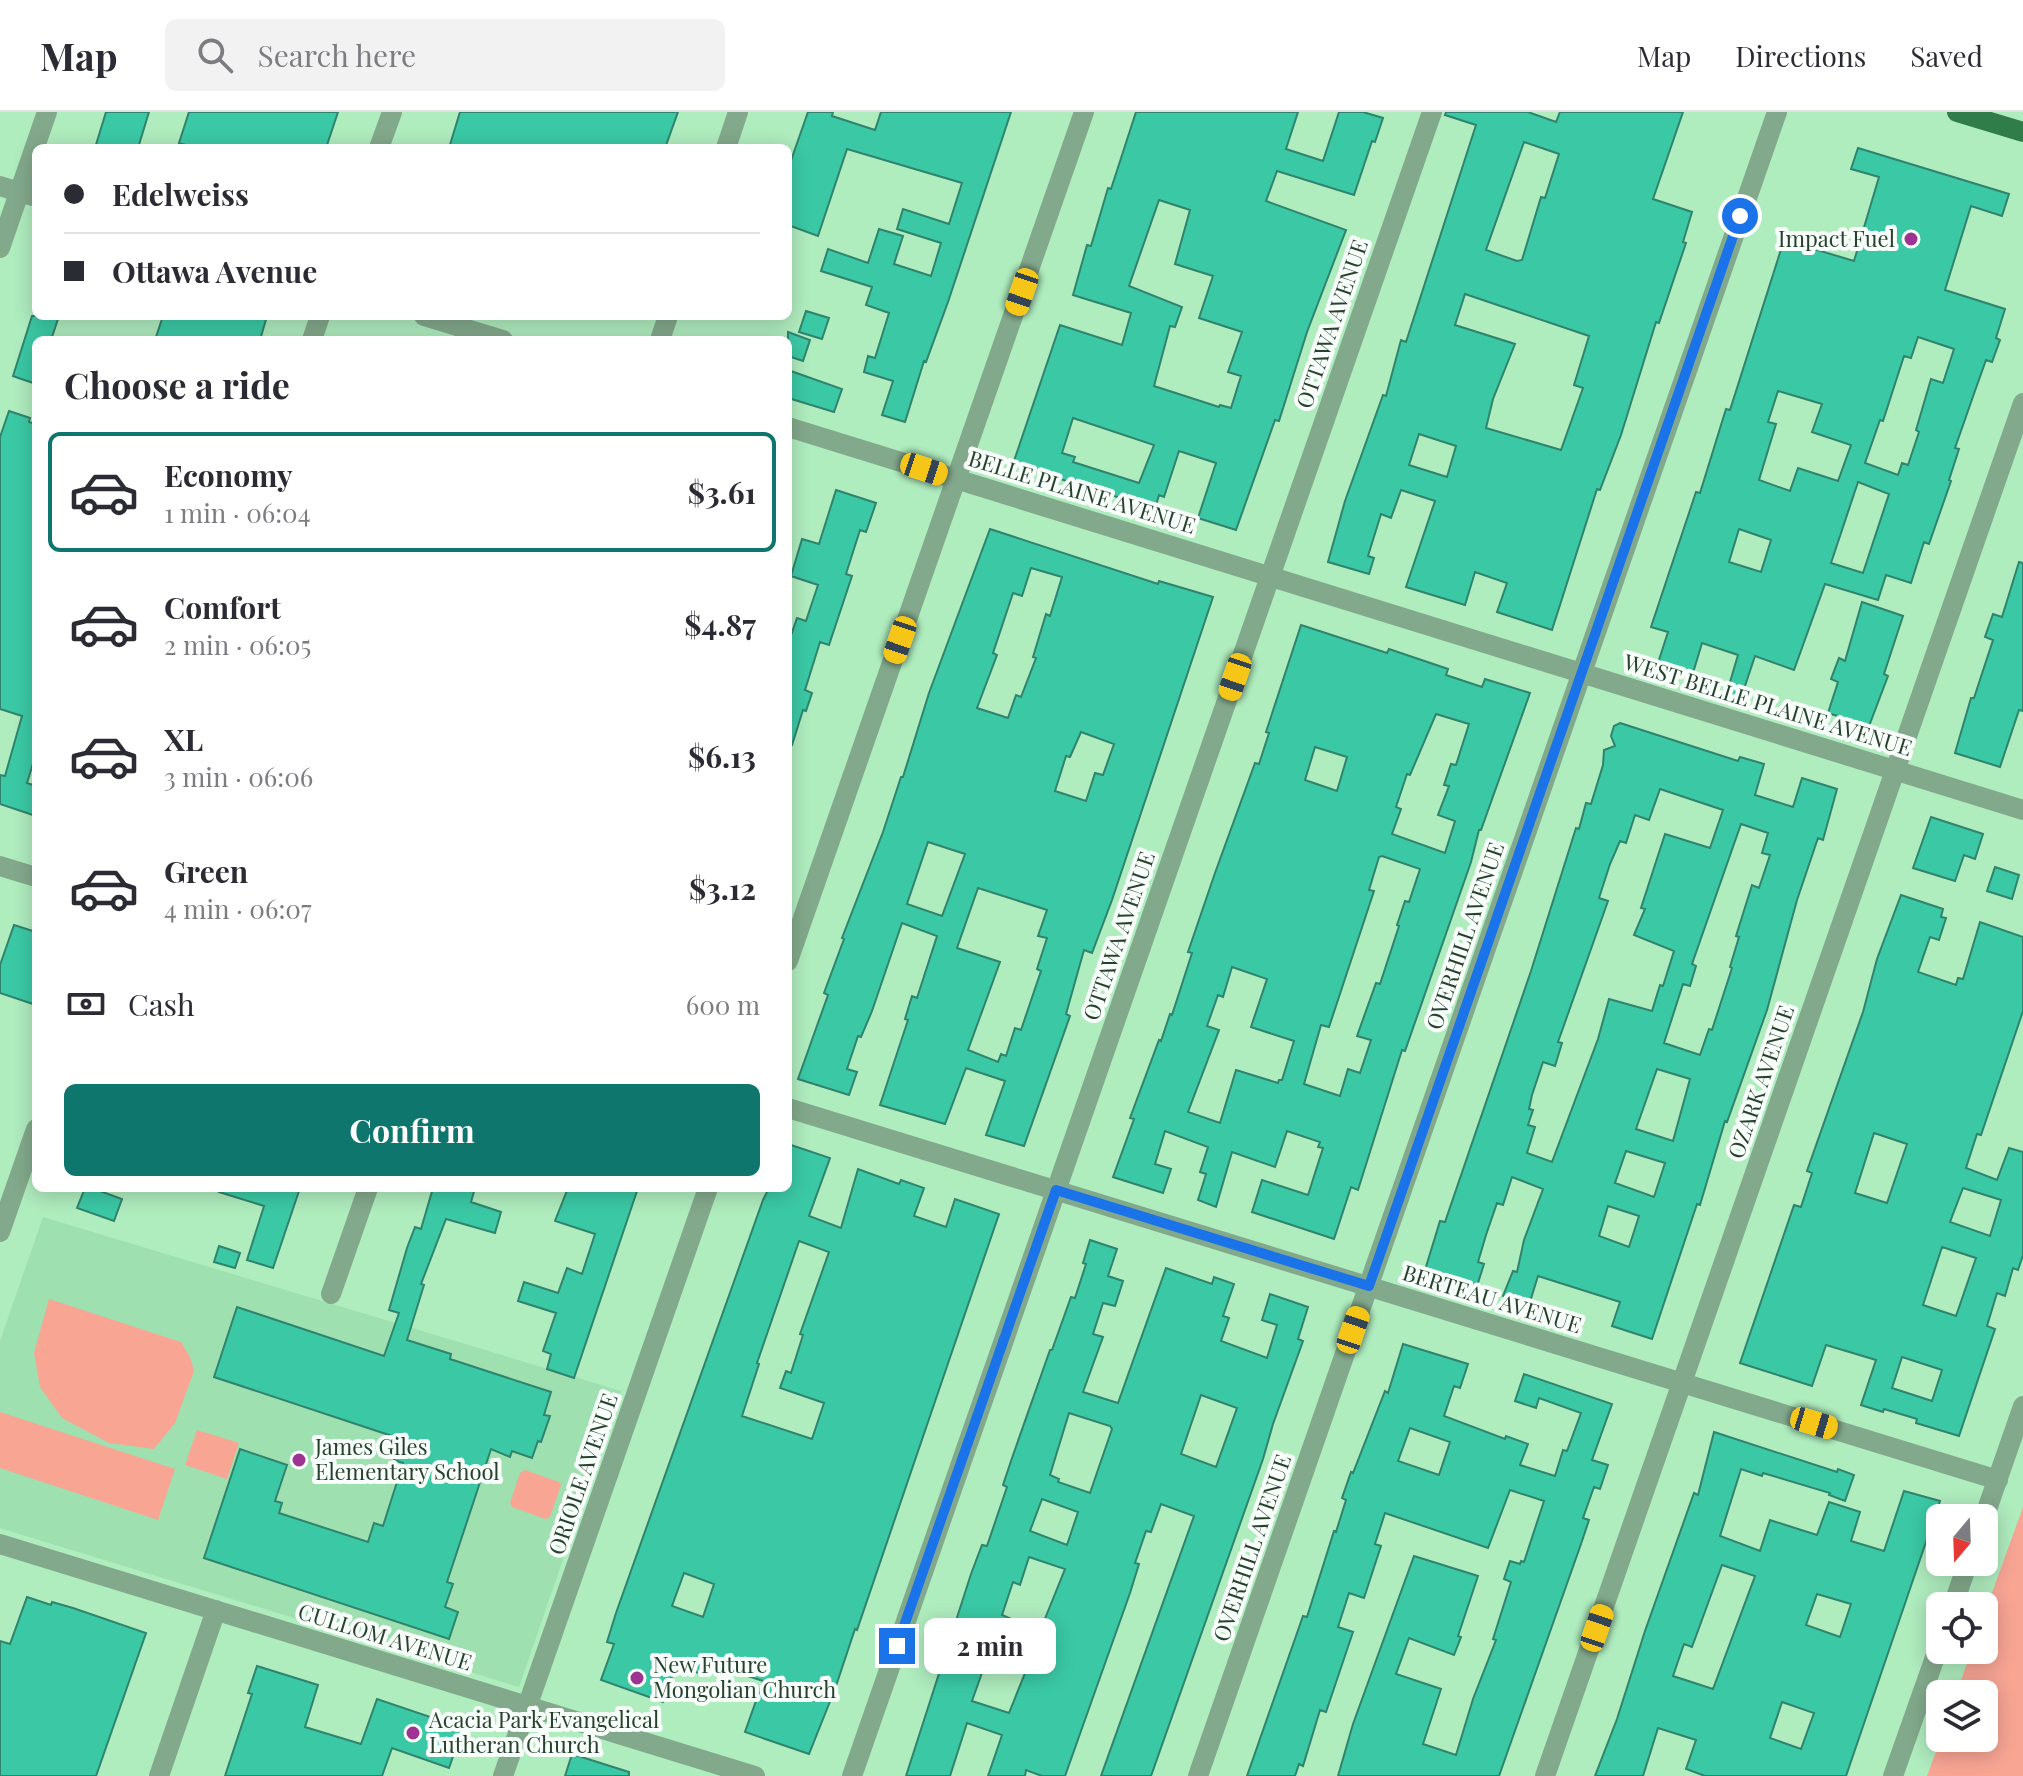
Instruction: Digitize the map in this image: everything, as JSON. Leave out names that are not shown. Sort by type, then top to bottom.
[{"type":"main road","points":[[1957,112],[2023,132]]},
{"type":"street","points":[[36,144],[47,112]]},
{"type":"street","points":[[380,144],[392,112]]},
{"type":"street","points":[[727,144],[738,112]]},
{"type":"street","points":[[792,950],[1084,112]]},
{"type":"street","name":"OTTAWA AVENUE","points":[[852,1776],[1432,112]]},
{"type":"street","name":"OVERHILL AVENUE","points":[[1198,1776],[1777,112]]},
{"type":"street","points":[[0,248],[32,155]]},
{"type":"street","points":[[437,320],[490,336]]},
{"type":"street","name":"OZARK AVENUE","points":[[1545,1776],[2023,403]]},
{"type":"street","name":"BELLE PLAINE AVENUE","points":[[792,428],[1271,575]]},
{"type":"street","name":"WEST BELLE PLAINE AVENUE","points":[[1271,575],[2023,810]]},
{"type":"street","points":[[0,866],[32,876]]},
{"type":"street","name":"BERTEAU AVENUE","points":[[792,1109],[1998,1480]]},
{"type":"street","points":[[0,1232],[32,1140]]},
{"type":"street","points":[[331,1294],[367,1192]]},
{"type":"street","name":"ORIOLE AVENUE","points":[[503,1776],[707,1192]]},
{"type":"street","points":[[1989,1504],[2023,1406]]},
{"type":"street","name":"CULLOM AVENUE","points":[[0,1544],[755,1776]]},
{"type":"street","points":[[159,1776],[216,1610]]},
{"type":"street","points":[[1893,1776],[1933,1664]]},
{"type":"shaded area","name":"James Giles Elementary School","points":[[43,1217],[621,1391],[519,1687],[0,1528],[0,1341]]},
{"type":"shaded area","points":[[49,1299],[181,1342],[194,1371],[175,1423],[154,1449],[109,1443],[62,1418],[40,1387],[34,1353]]},
{"type":"shaded area","points":[[0,1412],[175,1469],[158,1520],[0,1468]]},
{"type":"shaded area","points":[[197,1430],[239,1443],[227,1479],[185,1465]]},
{"type":"shaded area","points":[[525,1470],[561,1485],[550,1517],[545,1519],[512,1507],[510,1503],[520,1473]]},
{"type":"shaded area","points":[[2023,1507],[2023,1776],[1927,1776],[1936,1752],[1998,1752],[1998,1680],[1961,1680],[1967,1664],[1998,1664],[1998,1592],[1992,1592]]},
{"type":"building","points":[[106,112],[149,112],[139,144],[96,144]]},
{"type":"building","points":[[189,112],[338,112],[327,144],[179,143]]},
{"type":"building","points":[[460,112],[678,112],[666,144],[450,144]]},
{"type":"building","points":[[808,112],[833,112],[832,116],[875,130],[881,112],[1011,112],[905,422],[882,415],[893,381],[864,372],[868,356],[875,358],[889,313],[866,305],[872,287],[821,271],[828,249],[868,263],[879,229],[903,236],[894,264],[931,276],[941,243],[897,229],[903,209],[949,224],[962,183],[847,149],[818,236],[792,226],[792,158]]},
{"type":"building","points":[[1136,112],[1298,112],[1286,149],[1323,161],[1339,112],[1363,112],[1383,118],[1354,195],[1277,171],[1266,201],[1346,230],[1307,332],[1279,421],[1275,420],[1236,530],[1198,518],[1216,463],[1179,451],[1164,497],[1159,495],[1155,509],[1013,464],[1060,325],[1122,345],[1131,313],[1073,295],[1087,245],[1091,246],[1108,188],[1111,189]],"holes":[[[1159,200],[1190,210],[1175,264],[1213,276],[1199,318],[1242,332],[1228,372],[1241,376],[1231,408],[1154,386],[1170,326],[1175,327],[1182,307],[1129,286]],[[1073,418],[1154,445],[1139,483],[1073,462],[1075,457],[1062,453]]]},
{"type":"building","points":[[1446,112],[1528,112],[1556,122],[1560,112],[1683,112],[1653,199],[1692,212],[1683,242],[1686,243],[1659,323],[1656,322],[1621,435],[1600,490],[1597,489],[1552,630],[1497,612],[1507,583],[1475,572],[1465,605],[1406,587],[1435,501],[1401,490],[1391,518],[1381,514],[1368,556],[1374,558],[1369,574],[1328,562],[1345,501],[1383,395],[1386,396],[1401,340],[1406,342],[1476,125],[1445,115]],"holes":[[[1524,142],[1559,154],[1545,198],[1541,197],[1522,260],[1517,261],[1486,250]],[[1465,294],[1589,336],[1574,385],[1583,388],[1561,450],[1486,428],[1493,399],[1515,344],[1455,325]],[[1419,434],[1456,446],[1447,477],[1409,465]]]},
{"type":"building","points":[[1858,148],[2009,194],[2002,216],[1971,206],[1945,290],[2005,309],[1996,338],[2000,340],[1992,362],[1986,360],[1955,448],[1959,449],[1951,481],[1929,544],[1924,542],[1911,583],[1886,575],[1878,600],[1825,584],[1794,670],[1755,656],[1739,704],[1725,699],[1738,655],[1702,643],[1693,673],[1658,663],[1668,632],[1651,627],[1696,492],[1700,493],[1726,409],[1730,410],[1784,240],[1854,261],[1879,177],[1851,169]],"holes":[[[1918,337],[1954,349],[1943,383],[1931,379],[1908,465],[1902,463],[1898,475],[1865,463],[1880,420],[1883,421],[1904,356],[1911,358]],[[1778,391],[1822,404],[1812,432],[1851,445],[1838,481],[1798,468],[1790,491],[1759,480],[1776,424],[1768,422]],[[1858,482],[1889,494],[1863,573],[1831,563]],[[1739,529],[1771,540],[1761,572],[1729,562]]]},
{"type":"building","points":[[806,311],[829,318],[822,339],[799,332]]},
{"type":"building","points":[[32,316],[32,320],[58,320],[52,336],[32,336],[32,383],[13,376]]},
{"type":"building","points":[[162,320],[266,320],[261,336],[156,336]]},
{"type":"building","points":[[788,332],[810,340],[803,361],[792,357],[792,336],[788,336]]},
{"type":"building","points":[[792,371],[842,389],[834,412],[792,399]]},
{"type":"building","points":[[9,411],[30,418],[32,767],[27,783],[32,785],[32,815],[0,804],[0,775],[5,776],[22,716],[0,709],[0,437]]},
{"type":"building","points":[[836,490],[876,503],[866,532],[860,530],[846,574],[852,576],[829,645],[820,642],[805,690],[812,693],[792,745],[792,632],[797,618],[806,621],[818,585],[792,576],[792,573],[802,539],[819,544]]},
{"type":"building","points":[[990,529],[1158,584],[1159,581],[1213,597],[1112,900],[1092,953],[1084,950],[1066,1014],[1070,1016],[1024,1146],[986,1135],[1005,1081],[966,1068],[945,1124],[880,1105],[908,1020],[905,1019],[912,996],[917,998],[937,936],[902,923],[872,1011],[861,1037],[858,1036],[847,1069],[857,1072],[849,1095],[798,1079],[828,995],[824,993],[842,938],[903,777],[929,693]],"holes":[[[1031,568],[1062,577],[1050,616],[1046,614],[1033,657],[1036,658],[1021,697],[1016,695],[1008,718],[977,708],[997,655],[993,653],[1013,593],[1022,596]],[[1081,732],[1114,744],[1103,775],[1095,773],[1086,801],[1055,791],[1066,756],[1070,757]],[[928,842],[965,854],[942,916],[907,904]],[[978,888],[1047,910],[1038,936],[1047,938],[1037,969],[1041,971],[1021,1030],[1015,1028],[1006,1056],[1001,1054],[998,1062],[968,1050],[1000,962],[957,948]]]},
{"type":"building","points":[[2019,562],[2023,563],[2023,711],[2019,710],[2000,767],[1955,753],[1993,640],[1985,637],[1993,614],[2002,617]]},
{"type":"building","points":[[1862,602],[1903,616],[1884,674],[1888,676],[1869,726],[1828,713],[1838,682],[1831,679],[1839,658],[1845,661]]},
{"type":"building","points":[[1301,625],[1448,669],[1446,675],[1482,687],[1485,679],[1530,693],[1479,830],[1471,862],[1405,1051],[1402,1050],[1358,1190],[1351,1187],[1334,1239],[1252,1212],[1262,1180],[1308,1195],[1323,1148],[1318,1147],[1320,1142],[1287,1131],[1275,1167],[1232,1152],[1216,1207],[1198,1200],[1206,1174],[1200,1172],[1208,1147],[1165,1131],[1155,1164],[1171,1169],[1163,1193],[1113,1177],[1134,1119],[1130,1118],[1159,1040],[1172,1015],[1192,953],[1188,952],[1215,873],[1255,763],[1259,764],[1269,733],[1266,732]],"holes":[[[1436,714],[1469,724],[1456,765],[1451,764],[1444,785],[1449,786],[1438,815],[1455,821],[1445,853],[1392,834],[1401,809],[1396,807],[1407,774],[1410,775]],[[1315,747],[1347,757],[1337,791],[1305,780]],[[1379,857],[1420,869],[1409,902],[1405,901],[1380,984],[1376,983],[1357,1036],[1371,1040],[1360,1073],[1348,1069],[1340,1096],[1304,1084],[1321,1025],[1329,1027],[1374,891],[1369,890]],[[1232,967],[1267,979],[1251,1027],[1294,1041],[1282,1080],[1278,1083],[1236,1070],[1220,1123],[1188,1112],[1219,1030],[1207,1026],[1218,995],[1223,997]]]},
{"type":"building","points":[[1620,723],[1738,761],[1740,757],[1764,764],[1755,795],[1793,807],[1802,778],[1837,789],[1823,840],[1818,838],[1797,900],[1767,1010],[1725,1121],[1700,1205],[1697,1204],[1652,1339],[1612,1326],[1620,1302],[1538,1276],[1529,1305],[1503,1296],[1513,1271],[1517,1272],[1524,1240],[1543,1189],[1512,1177],[1503,1205],[1497,1203],[1486,1235],[1478,1262],[1484,1264],[1477,1286],[1425,1270],[1440,1221],[1445,1222],[1531,971],[1576,828],[1579,829],[1586,803],[1591,804],[1603,765],[1604,750],[1615,746],[1611,736],[1614,726]],"holes":[[[1660,789],[1723,810],[1710,848],[1665,834],[1641,908],[1645,909],[1634,935],[1674,951],[1663,986],[1660,985],[1652,1011],[1609,999],[1598,1039],[1552,1162],[1527,1153],[1535,1127],[1528,1125],[1533,1110],[1529,1109],[1532,1095],[1543,1062],[1555,1066],[1562,1043],[1558,1042],[1608,901],[1599,898],[1610,864],[1620,841],[1626,843],[1635,815],[1649,820]],[[1741,824],[1768,833],[1762,853],[1770,855],[1759,888],[1752,885],[1736,936],[1739,937],[1732,968],[1712,1030],[1709,1029],[1700,1055],[1664,1043],[1683,984],[1690,986],[1696,966],[1692,964]],[[1657,1069],[1690,1079],[1673,1141],[1636,1129]],[[1626,1151],[1665,1163],[1654,1197],[1615,1183]],[[1608,1206],[1639,1216],[1629,1247],[1599,1236]]]},
{"type":"building","points":[[1931,817],[1983,834],[1975,859],[1964,855],[1955,881],[1913,868]]},
{"type":"building","points":[[1995,867],[2019,875],[2012,899],[1987,891]]},
{"type":"building","points":[[1901,895],[1943,909],[1941,917],[1946,918],[1939,940],[1930,937],[1918,972],[1956,985],[1958,978],[1963,979],[1980,922],[2023,937],[2023,1011],[1981,1135],[1977,1134],[1966,1168],[1997,1180],[2009,1148],[2023,1152],[2023,1255],[2018,1270],[2013,1268],[2005,1296],[1997,1293],[1987,1326],[1995,1329],[1959,1436],[1916,1423],[1917,1419],[1861,1405],[1876,1360],[1826,1345],[1812,1386],[1740,1363],[1794,1205],[1801,1207],[1812,1173],[1807,1171],[1863,1012],[1877,959]],"holes":[[[1874,1133],[1907,1144],[1887,1203],[1855,1193]],[[1963,1188],[2001,1200],[1990,1236],[1950,1222]],[[1942,1247],[1976,1258],[1956,1316],[1923,1305]],[[1902,1357],[1942,1370],[1932,1401],[1892,1388]]]},
{"type":"building","points":[[14,925],[32,931],[32,1004],[0,993],[0,965]]},
{"type":"building","points":[[792,1145],[830,1158],[809,1216],[841,1228],[858,1169],[899,1184],[901,1180],[924,1188],[914,1216],[946,1227],[955,1199],[999,1214],[857,1630],[809,1754],[745,1732],[763,1681],[709,1663],[705,1675],[676,1666],[663,1702],[601,1680],[614,1644],[607,1642],[616,1613],[767,1192],[792,1192]],"holes":[[[799,1241],[829,1252],[800,1334],[803,1335],[791,1373],[786,1371],[780,1388],[824,1403],[812,1439],[742,1416]],[[684,1573],[714,1584],[703,1617],[672,1606]]]},
{"type":"building","points":[[83,1192],[103,1192],[122,1199],[114,1221],[77,1208]]},
{"type":"building","points":[[219,1192],[299,1192],[273,1268],[247,1260],[264,1206]]},
{"type":"building","points":[[432,1192],[474,1192],[471,1202],[501,1212],[495,1233],[446,1219],[421,1284],[424,1285],[407,1340],[451,1354],[450,1359],[551,1392],[544,1415],[550,1416],[532,1458],[512,1451],[510,1457],[491,1449],[447,1582],[453,1584],[445,1607],[458,1612],[449,1639],[204,1558],[240,1449],[287,1465],[275,1501],[282,1503],[279,1513],[368,1542],[374,1523],[383,1526],[403,1463],[394,1460],[401,1439],[214,1377],[237,1307],[384,1356],[399,1313],[389,1310],[407,1248],[415,1227],[421,1229]]},
{"type":"building","points":[[566,1192],[637,1192],[574,1378],[547,1369],[551,1354],[543,1351],[556,1313],[518,1301],[524,1282],[558,1293],[567,1268],[582,1274],[595,1234],[555,1221]]},
{"type":"building","points":[[1090,1240],[1117,1249],[1108,1276],[1123,1281],[1115,1306],[1103,1303],[1093,1334],[1103,1337],[1083,1392],[1118,1403],[1166,1268],[1212,1284],[1214,1277],[1234,1284],[1223,1316],[1229,1318],[1221,1341],[1267,1358],[1277,1325],[1262,1320],[1270,1294],[1308,1307],[1298,1339],[1303,1341],[1263,1459],[1151,1776],[1101,1776],[1194,1516],[1161,1504],[1151,1532],[1146,1531],[1135,1563],[1139,1564],[1130,1593],[1065,1776],[1042,1776],[1026,1770],[1025,1776],[988,1776],[1002,1735],[967,1723],[950,1776],[906,1776],[971,1574],[982,1545],[987,1546],[1007,1487],[1003,1485],[1012,1458],[1050,1350],[1071,1297],[1075,1298],[1086,1264],[1083,1263]],"holes":[[[1201,1395],[1237,1408],[1216,1467],[1181,1454]],[[1069,1413],[1110,1426],[1112,1429],[1090,1493],[1058,1482],[1059,1479],[1050,1475]],[[1042,1499],[1078,1512],[1067,1545],[1030,1531]],[[1029,1557],[1065,1569],[1040,1631],[1002,1615],[1013,1582],[1020,1585]],[[994,1639],[1033,1653],[1009,1713],[972,1701]]]},
{"type":"building","points":[[219,1246],[240,1253],[235,1268],[214,1262]]},
{"type":"building","points":[[1403,1344],[1468,1364],[1460,1388],[1454,1386],[1444,1416],[1505,1439],[1506,1436],[1528,1444],[1520,1465],[1555,1476],[1563,1450],[1567,1451],[1581,1413],[1539,1398],[1536,1408],[1515,1401],[1524,1374],[1612,1404],[1592,1460],[1608,1465],[1600,1489],[1594,1487],[1583,1518],[1589,1520],[1499,1776],[1338,1776],[1353,1724],[1414,1556],[1478,1576],[1454,1655],[1409,1638],[1396,1674],[1441,1689],[1423,1744],[1456,1755],[1496,1640],[1493,1639],[1511,1582],[1504,1579],[1510,1561],[1524,1562],[1544,1501],[1510,1490],[1488,1548],[1385,1513],[1375,1544],[1381,1546],[1364,1598],[1349,1593],[1338,1627],[1353,1632],[1326,1712],[1320,1710],[1303,1766],[1299,1764],[1295,1776],[1247,1776],[1303,1616],[1307,1617],[1346,1500],[1342,1498],[1351,1472],[1385,1391],[1388,1393]],"holes":[[[1410,1428],[1450,1442],[1439,1475],[1398,1461]]]},
{"type":"building","points":[[1714,1432],[1854,1475],[1845,1501],[1830,1493],[1741,1469],[1720,1536],[1760,1551],[1770,1520],[1817,1535],[1829,1502],[1860,1512],[1851,1541],[1884,1551],[1904,1491],[1940,1501],[1939,1504],[1926,1504],[1926,1542],[1846,1776],[1705,1776],[1686,1769],[1696,1740],[1658,1728],[1643,1776],[1595,1776],[1694,1493],[1698,1495]],"holes":[[[1722,1565],[1755,1576],[1713,1689],[1673,1676],[1684,1644],[1692,1647]],[[1817,1594],[1851,1604],[1840,1637],[1806,1625]],[[1782,1702],[1814,1713],[1801,1749],[1770,1738]]]},
{"type":"building","points":[[27,1597],[73,1608],[146,1633],[96,1776],[0,1776],[0,1641],[10,1644]]},
{"type":"building","points":[[257,1666],[318,1685],[305,1727],[361,1744],[377,1699],[463,1728],[449,1768],[392,1748],[382,1776],[225,1776],[252,1694],[248,1693]]},
{"type":"building","points":[[572,1754],[629,1772],[629,1776],[565,1776]]},
{"type":"place","name":"Impact Fuel","points":[[1911,239]]},
{"type":"place","name":"James Giles Elementary School","points":[[299,1460]]},
{"type":"place","name":"New Future Mongolian Church","points":[[637,1678]]},
{"type":"place","name":"Acacia Park Evangelical Lutheran Church","points":[[413,1733]]},
{"type":"route","points":[[897,1646],[1056,1190],[1369,1286],[1740,216]]}]
